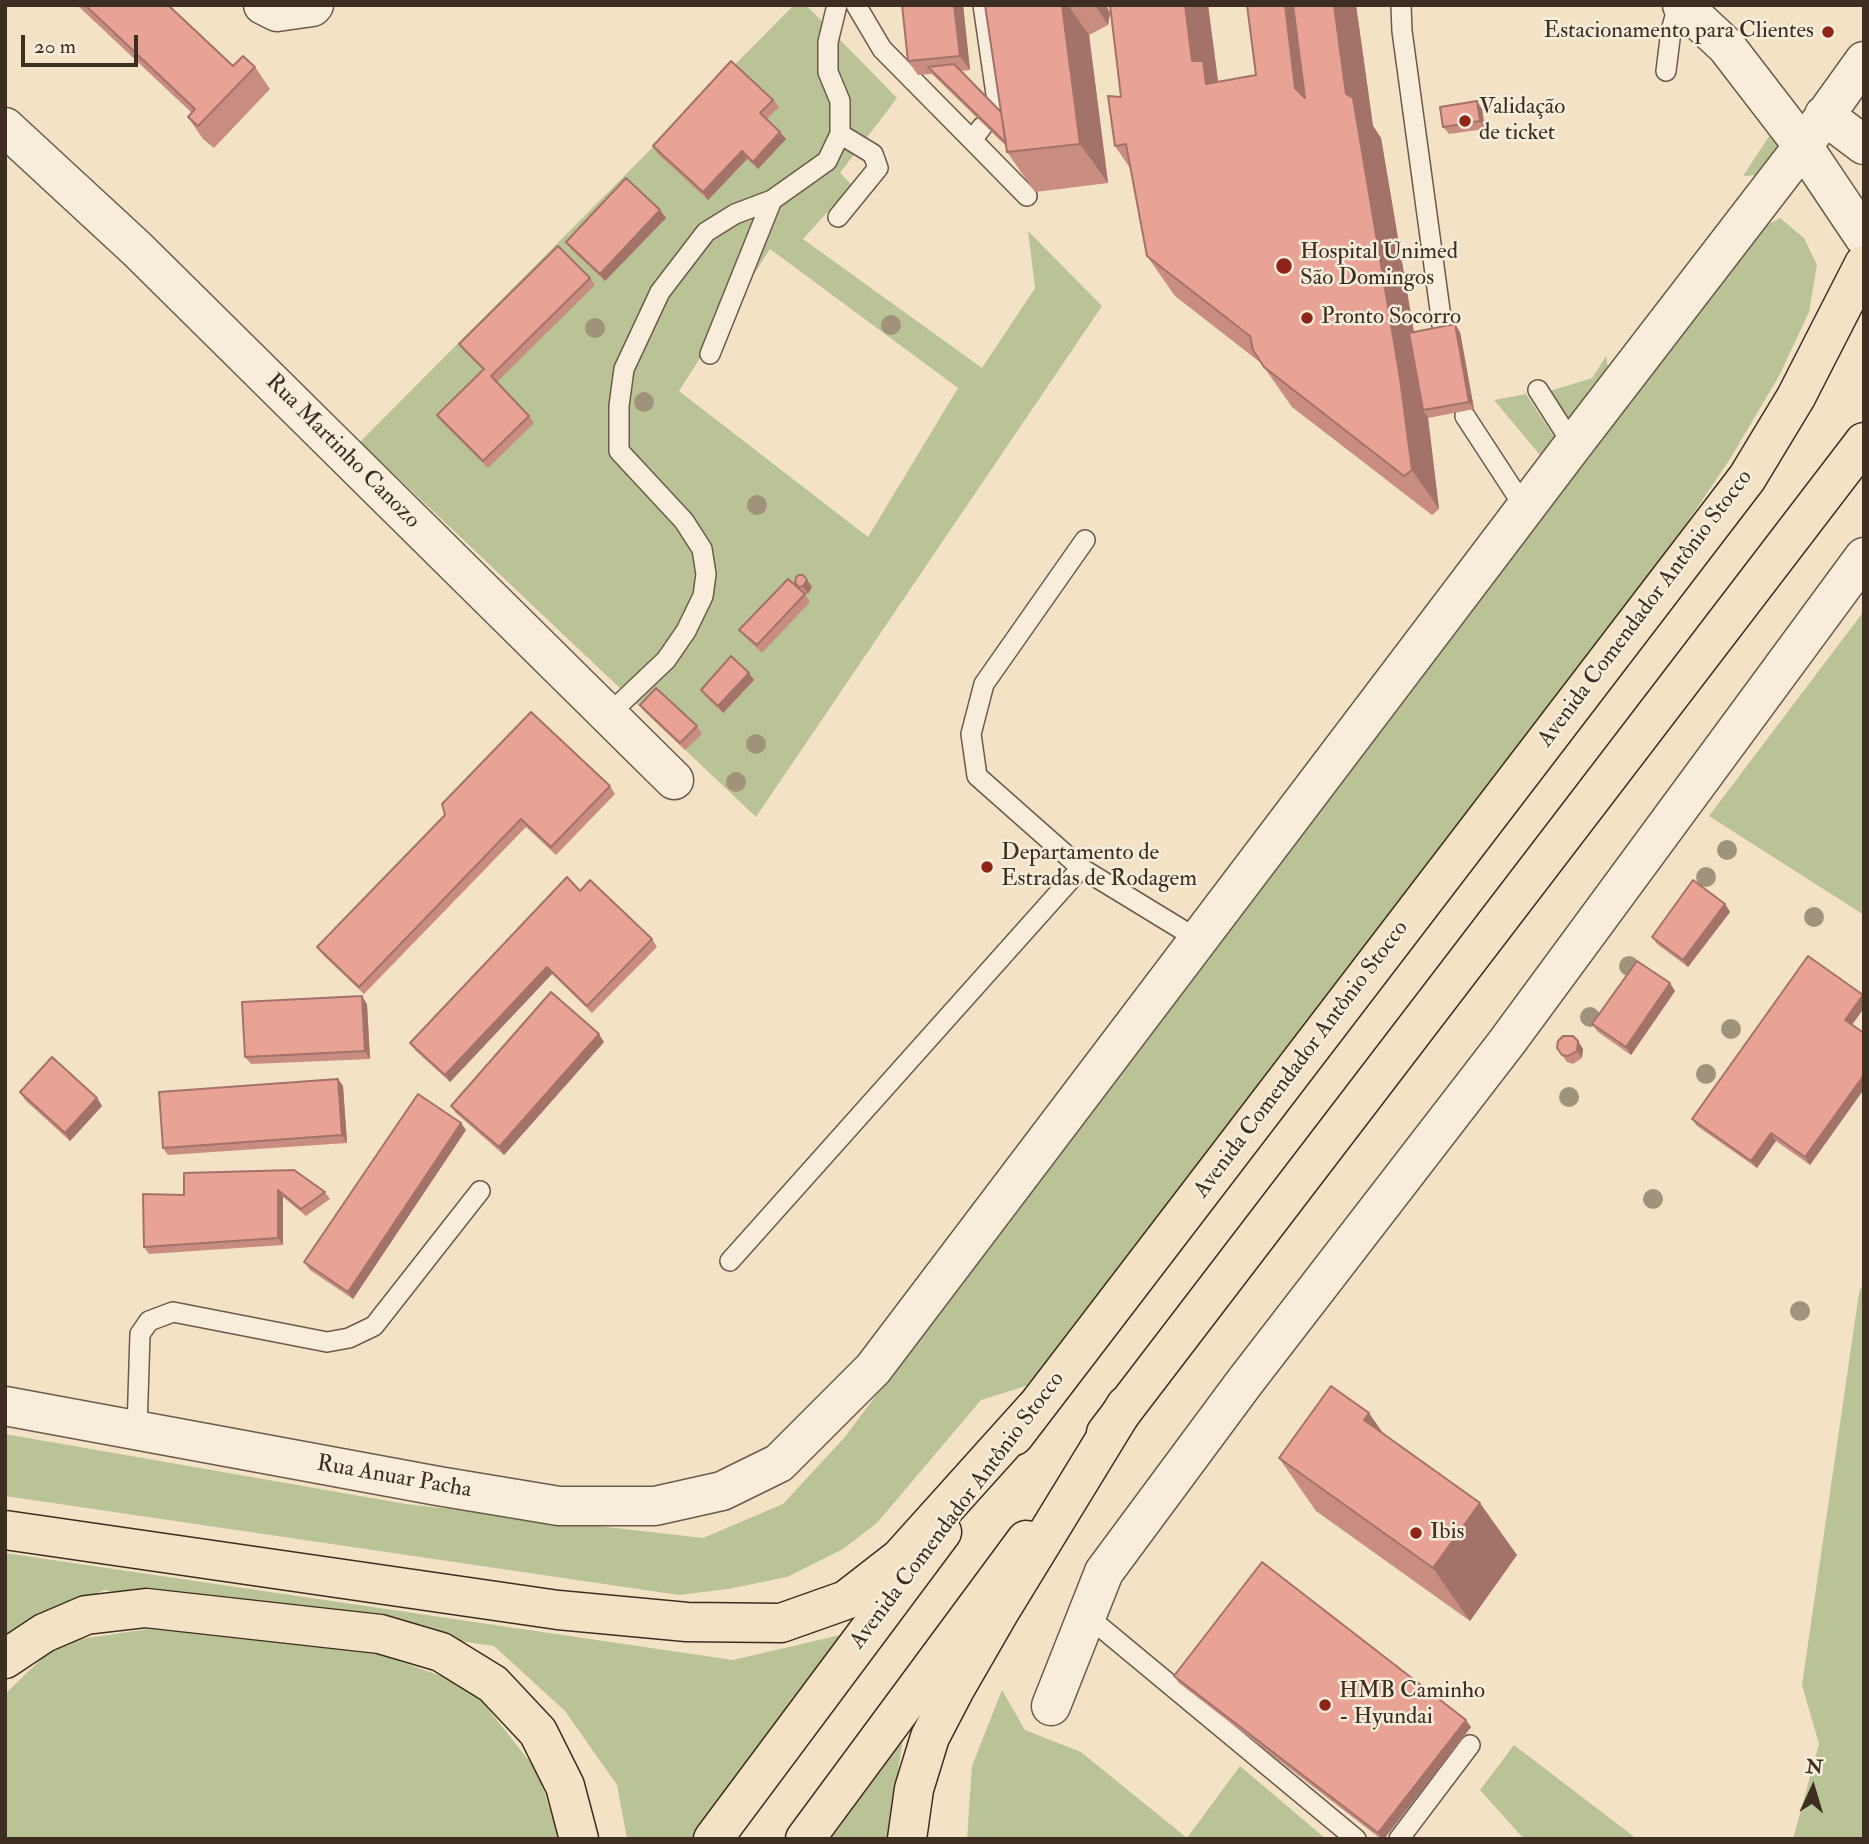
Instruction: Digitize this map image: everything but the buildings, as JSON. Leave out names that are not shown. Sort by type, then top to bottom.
[{"type":"main road","name":"Avenida Comendador Antônio Stocco","points":[[713,1839],[1034,1409],[1747,478],[1796,397],[1864,264]]},
{"type":"main road","points":[[805,1839],[1126,1405],[1864,442]]},
{"type":"main road","points":[[907,1839],[914,1789],[930,1737],[1000,1611],[1126,1405]]},
{"type":"main road","points":[[5,1530],[558,1610],[687,1622],[781,1623],[846,1601],[900,1558],[1034,1409]]},
{"type":"main road","points":[[5,1659],[44,1633],[86,1615],[146,1608],[380,1634],[441,1652],[493,1684],[538,1732],[565,1786],[579,1839]]},
{"type":"street","points":[[263,5],[277,12],[314,5]]},
{"type":"street","points":[[1680,5],[1813,130],[1864,237]]},
{"type":"street","name":"Rua Anuar Pacha","points":[[5,1406],[559,1506],[655,1506],[722,1491],[779,1463],[873,1369],[1864,61]]},
{"type":"street","name":"Rua Martinho Canozo","points":[[5,127],[137,249],[674,780]]},
{"type":"street","points":[[1813,130],[1864,145]]},
{"type":"street","points":[[1051,1706],[1104,1572],[1507,1041],[1864,557]]},
{"type":"lane","points":[[608,715],[666,660],[686,631],[704,596],[706,574],[702,549],[684,521],[619,451],[619,405],[624,369],[660,292],[706,232],[735,214],[772,200],[827,161],[840,134],[840,101],[828,72],[828,42],[837,5]]},
{"type":"lane","points":[[856,5],[882,49],[977,134],[1027,196]]},
{"type":"lane","points":[[983,5],[998,108]]},
{"type":"lane","points":[[1401,5],[1402,31],[1443,332]]},
{"type":"lane","points":[[1666,71],[1671,31],[1680,5]]},
{"type":"lane","points":[[838,217],[878,168],[873,154],[840,134]]},
{"type":"lane","points":[[710,355],[772,200]]},
{"type":"lane","points":[[1538,390],[1573,445]]},
{"type":"lane","points":[[1465,416],[1525,508]]},
{"type":"lane","points":[[1085,540],[984,684],[971,734],[977,776],[1081,868],[1199,940]]},
{"type":"lane","points":[[730,1261],[1081,868]]},
{"type":"lane","points":[[137,1430],[140,1334],[149,1321],[173,1312],[327,1342],[349,1338],[374,1326],[480,1191]]},
{"type":"lane","points":[[1086,1615],[1356,1839]]},
{"type":"lane","points":[[1399,1839],[1470,1745]]},
{"type":"green space","points":[[794,5],[806,5],[897,98],[840,173],[852,185],[803,239],[982,368],[1035,288],[1028,231],[1102,306],[756,817],[360,442]],"holes":[[[770,249],[958,388],[868,537],[679,391]]]},
{"type":"green space","points":[[1781,118],[1788,120],[1772,174],[1743,176]]},
{"type":"green space","points":[[1780,218],[1804,238],[1817,265],[1809,312],[1779,376],[1730,459],[1657,567],[1029,1385],[981,1400],[877,1523],[843,1549],[787,1577],[728,1589],[679,1595],[5,1496],[5,1434],[406,1504],[703,1538],[783,1504],[844,1438],[1753,232]]},
{"type":"green space","points":[[1606,356],[1611,384],[1573,432],[1550,391],[1592,378]]},
{"type":"green space","points":[[1526,394],[1562,449],[1550,467],[1494,400]]},
{"type":"green space","points":[[1864,611],[1864,915],[1709,816]]},
{"type":"green space","points":[[1864,1281],[1864,1839],[1793,1839],[1819,1744],[1802,1685],[1859,1293]]},
{"type":"green space","points":[[5,1553],[733,1660],[853,1632],[693,1839],[627,1839],[617,1785],[565,1711],[494,1646],[104,1590],[5,1634]]},
{"type":"green space","points":[[162,1627],[375,1653],[470,1686],[538,1772],[559,1839],[5,1839],[5,1694],[59,1642]]},
{"type":"green space","points":[[1002,1690],[1025,1730],[1081,1752],[1187,1838],[1240,1766],[1326,1839],[967,1839],[972,1766]]},
{"type":"green space","points":[[903,1738],[888,1839],[830,1839]]},
{"type":"green space","points":[[1514,1745],[1637,1839],[1524,1839],[1480,1790]]},
{"type":"place","name":"Estacionamento para Clientes","points":[[1828,32]]},
{"type":"place","name":"Validação de ticket","points":[[1465,121]]},
{"type":"place","name":"Hospital Unimed São Domingos","points":[[1284,266]]},
{"type":"place","name":"Pronto Socorro","points":[[1307,318]]},
{"type":"place","name":"Departamento de Estradas de Rodagem","points":[[987,867]]},
{"type":"place","name":"Ibis","points":[[1416,1533]]},
{"type":"place","name":"HMB Caminho - Hyundai","points":[[1325,1705]]}]
